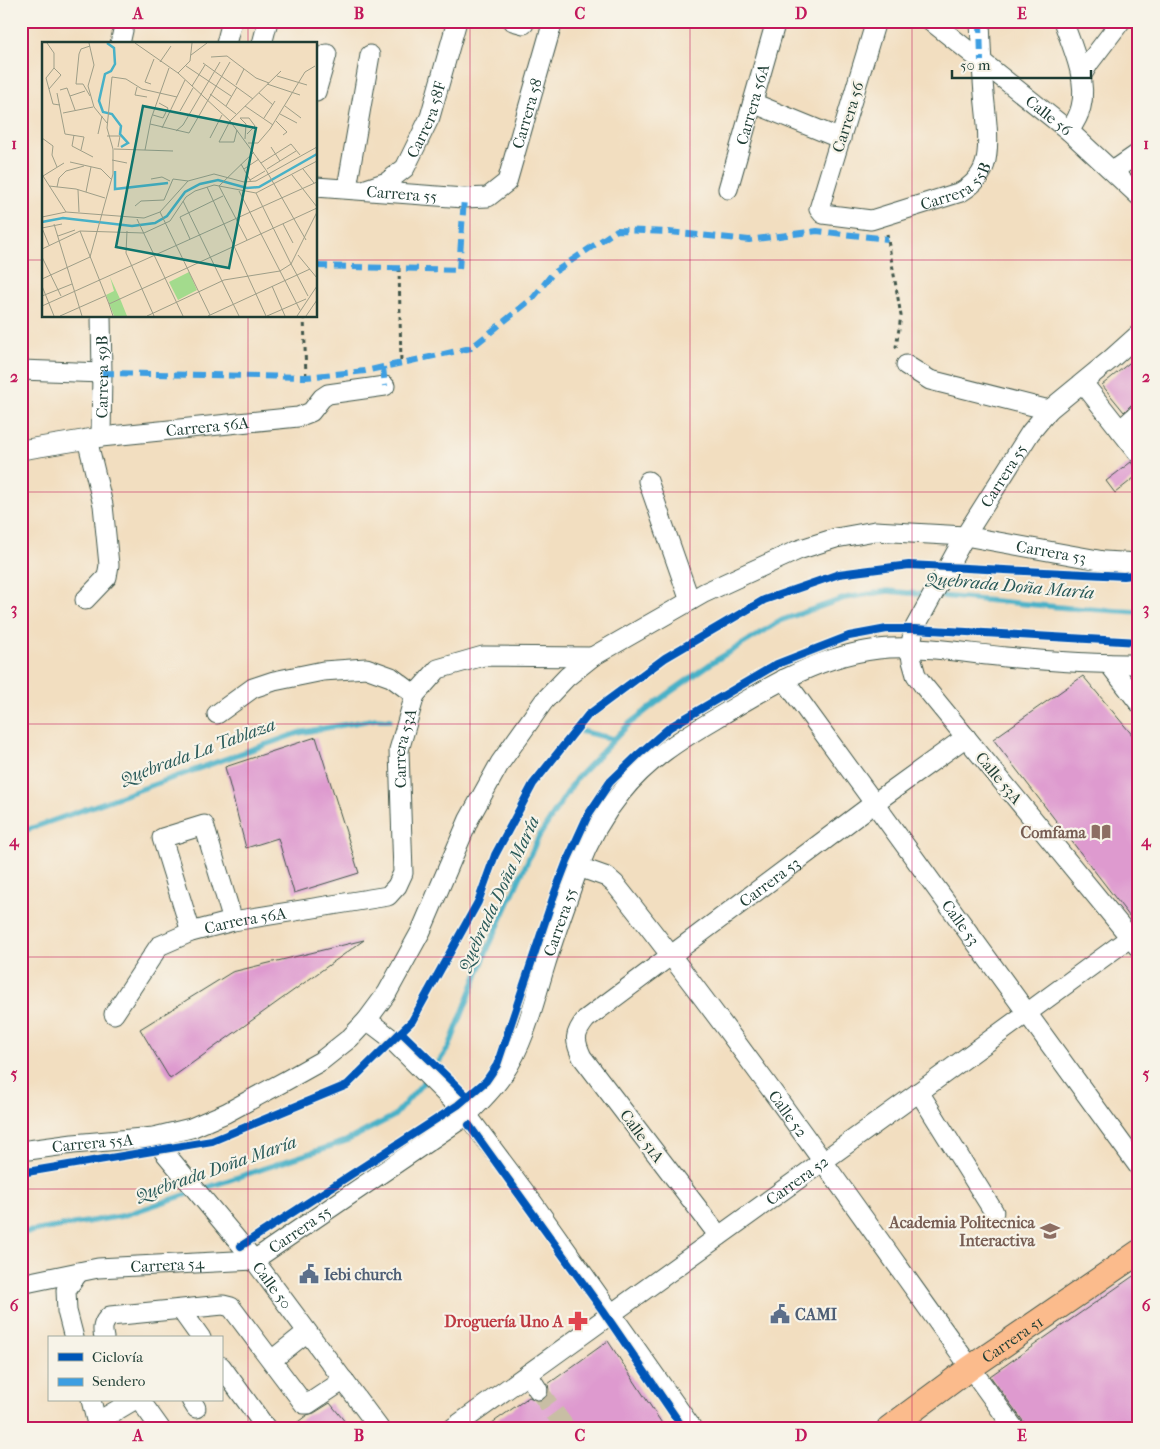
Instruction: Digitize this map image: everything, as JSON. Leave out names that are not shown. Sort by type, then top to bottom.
[{"type":"main road","name":"Carrera 51","points":[[889,1428],[970,1368],[1139,1252]]},
{"type":"street","points":[[120,42],[125,21]]},
{"type":"street","points":[[227,42],[232,21]]},
{"type":"street","points":[[263,42],[268,21]]},
{"type":"street","name":"Carrera 58F","points":[[354,189],[387,182],[405,168],[430,117],[457,21]]},
{"type":"street","name":"Carrera 58","points":[[488,197],[506,182],[553,21]]},
{"type":"street","name":"Carrera 56A","points":[[728,189],[776,21]]},
{"type":"street","name":"Carrera 56","points":[[819,212],[876,21]]},
{"type":"street","name":"Calle 56","points":[[931,21],[1069,131],[1139,196]]},
{"type":"street","name":"Carrera 55B","points":[[819,212],[872,220],[961,192],[980,177],[986,161],[988,130],[981,61],[980,21]]},
{"type":"street","points":[[1063,21],[1082,75],[1082,106],[1078,117],[1069,131]]},
{"type":"street","points":[[1082,75],[1121,21]]},
{"type":"street","points":[[318,85],[327,54]]},
{"type":"street","points":[[354,189],[370,55]]},
{"type":"street","points":[[753,103],[841,139]]},
{"type":"street","points":[[1113,171],[1139,153]]},
{"type":"street","name":"Carrera 55","points":[[318,187],[464,198],[488,197]]},
{"type":"street","name":"Carrera 59B","points":[[86,600],[107,577],[109,565],[94,438],[102,373],[101,318]]},
{"type":"street","name":"Carrera 55","points":[[910,648],[917,622],[951,561],[1030,433],[1050,410],[1139,334]]},
{"type":"street","points":[[906,366],[930,380],[1050,410]]},
{"type":"street","points":[[21,370],[102,373]]},
{"type":"street","points":[[1083,383],[1139,454]]},
{"type":"street","name":"Carrera 56A","points":[[21,450],[94,438],[298,416],[311,412],[322,398],[328,394],[385,386]]},
{"type":"street","points":[[1120,430],[1139,413]]},
{"type":"street","points":[[648,481],[690,601]]},
{"type":"street","name":"Carrera 53","points":[[592,657],[704,593],[798,550],[836,538],[875,531],[965,536],[1104,562],[1139,563]]},
{"type":"street","name":"Carrera 55","points":[[248,1254],[487,1095],[504,1073],[517,1050],[529,1020],[579,866],[601,821],[622,792],[648,765],[680,740],[784,679],[818,664],[853,653],[889,648],[910,648],[1109,664],[1139,664]]},
{"type":"street","name":"Calle 53A","points":[[910,648],[916,674],[923,686],[1136,939]]},
{"type":"street","name":"Carrera 53A","points":[[403,873],[399,750],[414,695],[438,669],[483,656],[592,657]]},
{"type":"street","name":"Carrera 55A","points":[[21,1151],[73,1144],[157,1142],[226,1114],[321,1060],[350,1038],[367,1020],[387,993],[421,931],[470,819],[500,763],[544,701],[592,657]]},
{"type":"street","points":[[1109,664],[1139,703]]},
{"type":"street","points":[[217,714],[253,688],[274,681],[322,672],[366,668],[391,677],[414,695]]},
{"type":"street","name":"Calle 53","points":[[784,679],[1139,1167]]},
{"type":"street","name":"Carrera 53","points":[[577,1031],[586,1019],[966,737]]},
{"type":"street","points":[[191,932],[162,838],[204,825],[232,921]]},
{"type":"street","name":"Calle 52","points":[[579,866],[607,876],[671,955],[823,1161],[1014,1428]]},
{"type":"street","name":"Carrera 56A","points":[[114,1014],[159,946],[191,932],[232,921],[388,896],[398,886],[403,873]]},
{"type":"street","name":"Carrera 52","points":[[453,1428],[1027,1013],[1136,939]]},
{"type":"street","points":[[367,1020],[388,1036],[463,1111],[533,1203],[692,1428]]},
{"type":"street","name":"Calle 51A","points":[[577,1031],[576,1044],[582,1057],[719,1236]]},
{"type":"street","points":[[919,1092],[994,1212]]},
{"type":"street","name":"Calle 50","points":[[157,1142],[248,1254],[379,1428]]},
{"type":"street","name":"Carrera 54","points":[[21,1284],[98,1268],[248,1254]]},
{"type":"street","points":[[73,1336],[67,1311],[66,1290],[79,1272]]},
{"type":"street","points":[[104,1336],[102,1329],[104,1321],[110,1316],[222,1305],[231,1307],[304,1404],[308,1404],[344,1380]]},
{"type":"street","points":[[181,1310],[200,1336]]},
{"type":"street","points":[[272,1360],[307,1332]]},
{"type":"street","points":[[222,1367],[266,1428]]},
{"type":"street","points":[[528,1374],[538,1390]]},
{"type":"street","points":[[92,1402],[98,1425],[131,1402]]},
{"type":"street","points":[[141,1402],[160,1428]]},
{"type":"path","points":[[885,216],[901,316],[896,347],[906,366]]},
{"type":"path","points":[[399,268],[402,363]]},
{"type":"path","points":[[304,318],[306,377]]},
{"type":"building","points":[[1139,355],[1139,402],[1132,404],[1124,412],[1102,385]]},
{"type":"building","points":[[1131,462],[1139,474],[1115,493],[1106,481]]},
{"type":"building","name":"Comfama","points":[[1083,676],[1139,743],[1139,920],[1133,921],[993,739]]},
{"type":"building","points":[[316,737],[359,873],[294,893],[278,838],[246,848],[225,767]]},
{"type":"building","points":[[364,940],[170,1079],[140,1029],[232,972]]},
{"type":"building","points":[[1139,1272],[1139,1428],[1025,1428],[1023,1421],[990,1376]]},
{"type":"building","points":[[608,1341],[665,1428],[485,1428],[529,1397],[538,1401],[544,1399],[548,1396],[548,1384]]},
{"type":"building","points":[[330,1403],[350,1428],[290,1428],[307,1415]]},
{"type":"waterway","name":"Quebrada Doña María","points":[[21,1233],[122,1216],[346,1141],[394,1116],[429,1076],[449,1047],[488,948],[538,838],[576,779],[630,723],[713,662],[782,620],[845,598],[888,591],[1069,608],[1139,612]]},
{"type":"waterway","name":"Quebrada La Tablaza","points":[[21,832],[298,733],[376,719],[390,720]]},
{"type":"waterway","name":"Quebrada La Tablaza","points":[[580,731],[614,739]]},
{"type":"tunnel","points":[[538,1390],[566,1428]]},
{"type":"marked path","points":[[980,21],[981,61]]},
{"type":"marked path","points":[[318,266],[459,270],[464,198]]},
{"type":"marked path","points":[[102,373],[306,377],[365,371],[471,348],[533,298],[553,273],[617,230],[669,232],[749,240],[817,231],[888,239]]},
{"type":"marked path","points":[[383,367],[385,386]]},
{"type":"cycle path","points":[[21,1173],[212,1141],[347,1085],[412,1021],[478,902],[495,855],[533,784],[588,715],[665,658],[764,600],[839,574],[909,565],[1124,576],[1139,574]]},
{"type":"cycle path","points":[[241,1246],[458,1105],[486,1081],[497,1065],[554,895],[588,815],[610,782],[670,727],[777,664],[849,636],[887,629],[1139,642]]},
{"type":"cycle path","points":[[401,1032],[468,1097]]},
{"type":"cycle path","points":[[469,1125],[603,1311],[683,1428]]},
{"type":"place","name":"Comfama","points":[[1101,832]]},
{"type":"place","name":"Academia Politecnica Interactiva","points":[[1050,1231]]},
{"type":"place","name":"Iebi church","points":[[309,1274]]},
{"type":"place","name":"CAMI","points":[[780,1314]]},
{"type":"place","name":"Droguería Uno A","points":[[578,1321]]}]
